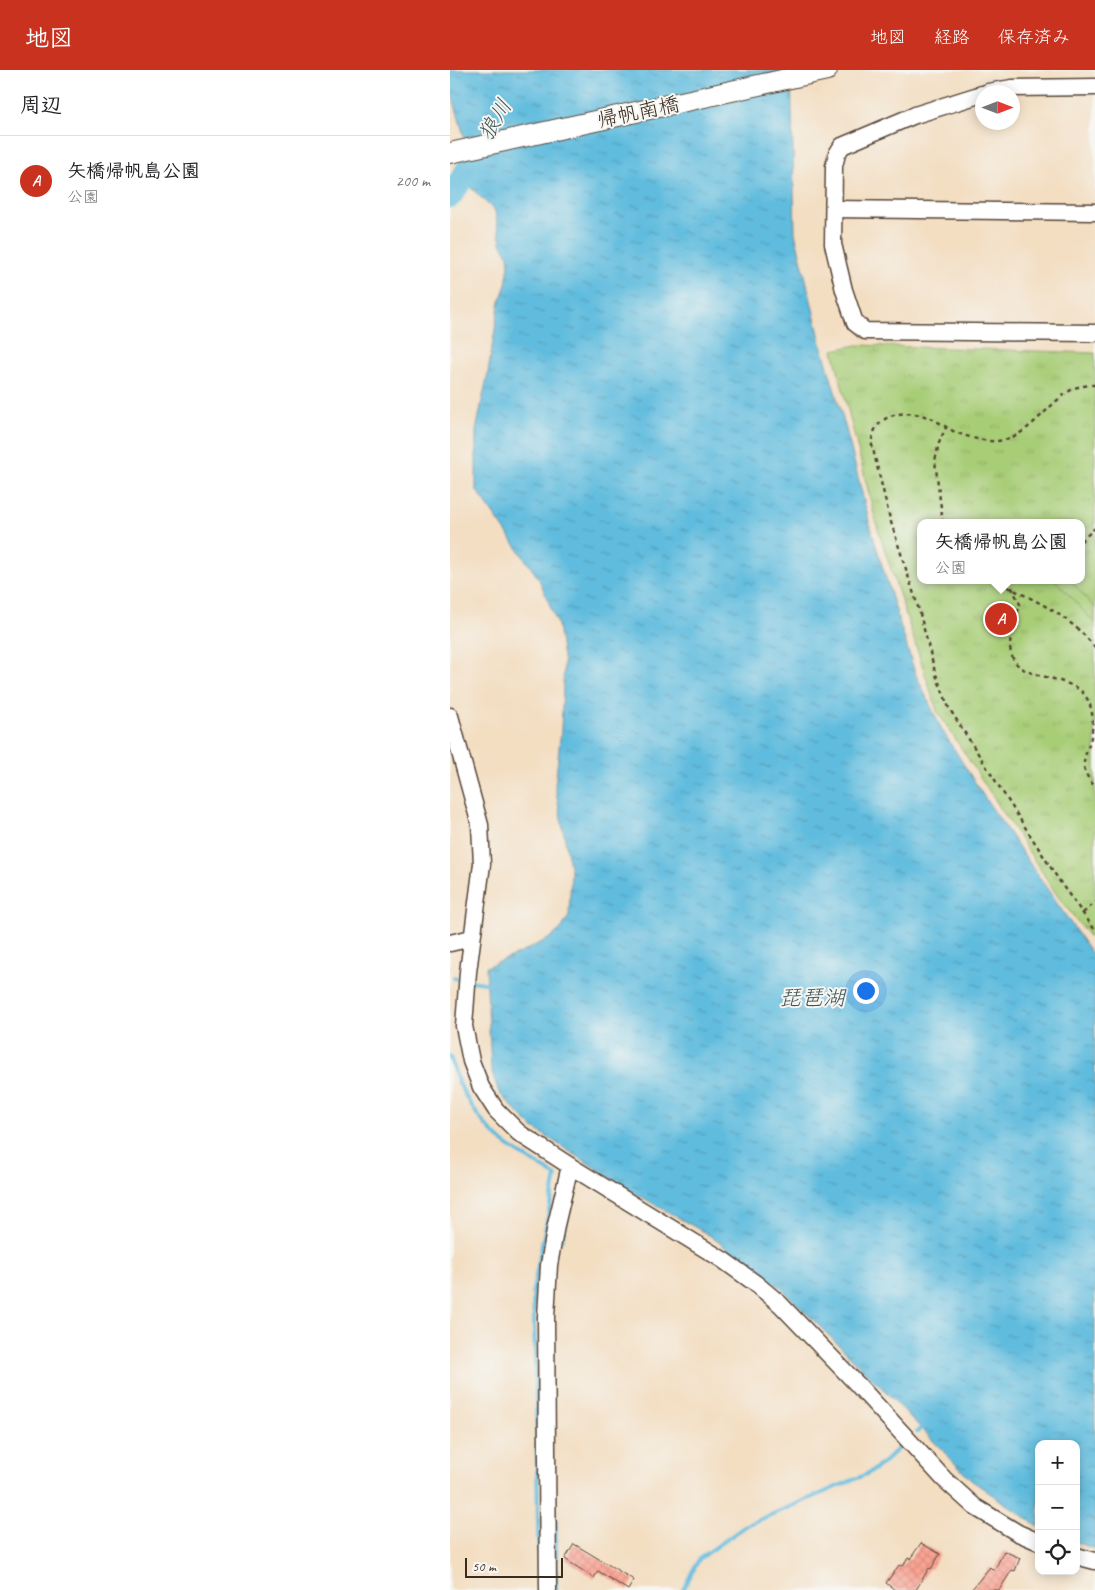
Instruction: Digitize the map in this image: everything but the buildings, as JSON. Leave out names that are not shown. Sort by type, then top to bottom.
[{"type":"main road","name":"帰帆南橋","points":[[450,153],[827,70]]},
{"type":"street","points":[[1020,88],[1095,88]]},
{"type":"street","points":[[975,96],[915,115],[842,146],[836,154],[834,166],[833,244],[844,290],[855,323],[865,331],[1095,333]]},
{"type":"street","points":[[834,209],[1095,212]]},
{"type":"street","points":[[450,716],[480,825],[482,864],[466,989],[464,1026],[472,1061],[481,1086],[496,1110],[520,1133],[723,1260],[755,1283],[780,1304],[944,1479],[976,1507],[1018,1533],[1035,1540]]},
{"type":"street","points":[[450,943],[472,938]]},
{"type":"street","points":[[548,1590],[546,1308],[548,1266],[570,1166]]},
{"type":"street","points":[[1080,1557],[1095,1561]]},
{"type":"path","points":[[1095,385],[1074,388],[1037,420],[1021,432],[1007,439],[992,441],[972,437],[946,427],[932,419],[910,412],[883,420],[875,430],[871,441],[890,519],[919,610],[935,672],[950,708],[971,744],[1018,813],[1062,885],[1095,930]]},
{"type":"path","points":[[943,519],[936,461],[939,443],[946,427]]},
{"type":"path","points":[[1085,537],[1095,528]]},
{"type":"path","points":[[1001,584],[1050,608],[1076,628],[1095,648]]},
{"type":"path","points":[[1010,584],[1020,604],[1010,641],[1011,654],[1017,665],[1028,672],[1071,684],[1084,694],[1092,709],[1093,728],[1085,756],[1084,769],[1095,787]]},
{"type":"path","points":[[1083,913],[1095,902]]},
{"type":"green space","points":[[857,345],[1095,353],[1095,944],[1059,898],[937,711],[877,526],[833,350]]},
{"type":"green space","points":[[1059,584],[1074,584],[1095,608],[1095,623]]},
{"type":"water","name":"琵琶湖","points":[[450,70],[791,70],[795,233],[822,347],[846,429],[871,529],[915,673],[942,730],[983,795],[1095,957],[1095,1549],[1080,1543],[1080,1440],[1035,1440],[1035,1524],[971,1480],[781,1288],[709,1235],[629,1190],[532,1127],[499,1093],[491,1069],[486,967],[550,938],[561,929],[569,916],[571,872],[555,786],[561,730],[564,664],[558,625],[539,579],[476,489],[476,431],[499,305],[506,284],[509,265],[508,255],[501,243],[495,211],[462,179],[465,140],[450,87]]},
{"type":"waterway","name":"狼川","points":[[450,196],[479,151]]},
{"type":"waterway","points":[[454,978],[464,980]]},
{"type":"waterway","points":[[471,981],[491,984]]},
{"type":"waterway","points":[[450,1056],[453,1068],[470,1104],[486,1125],[504,1143],[556,1176],[533,1291],[539,1590]]},
{"type":"waterway","points":[[562,1239],[573,1188]]},
{"type":"waterway","points":[[917,1432],[924,1425]]},
{"type":"waterway","points":[[683,1590],[699,1559],[747,1525],[867,1474],[882,1464],[899,1448]]},
{"type":"waterway","points":[[556,1520],[556,1590]]},
{"type":"place","name":"矢橋帰帆島公園","points":[[1001,619]]}]
